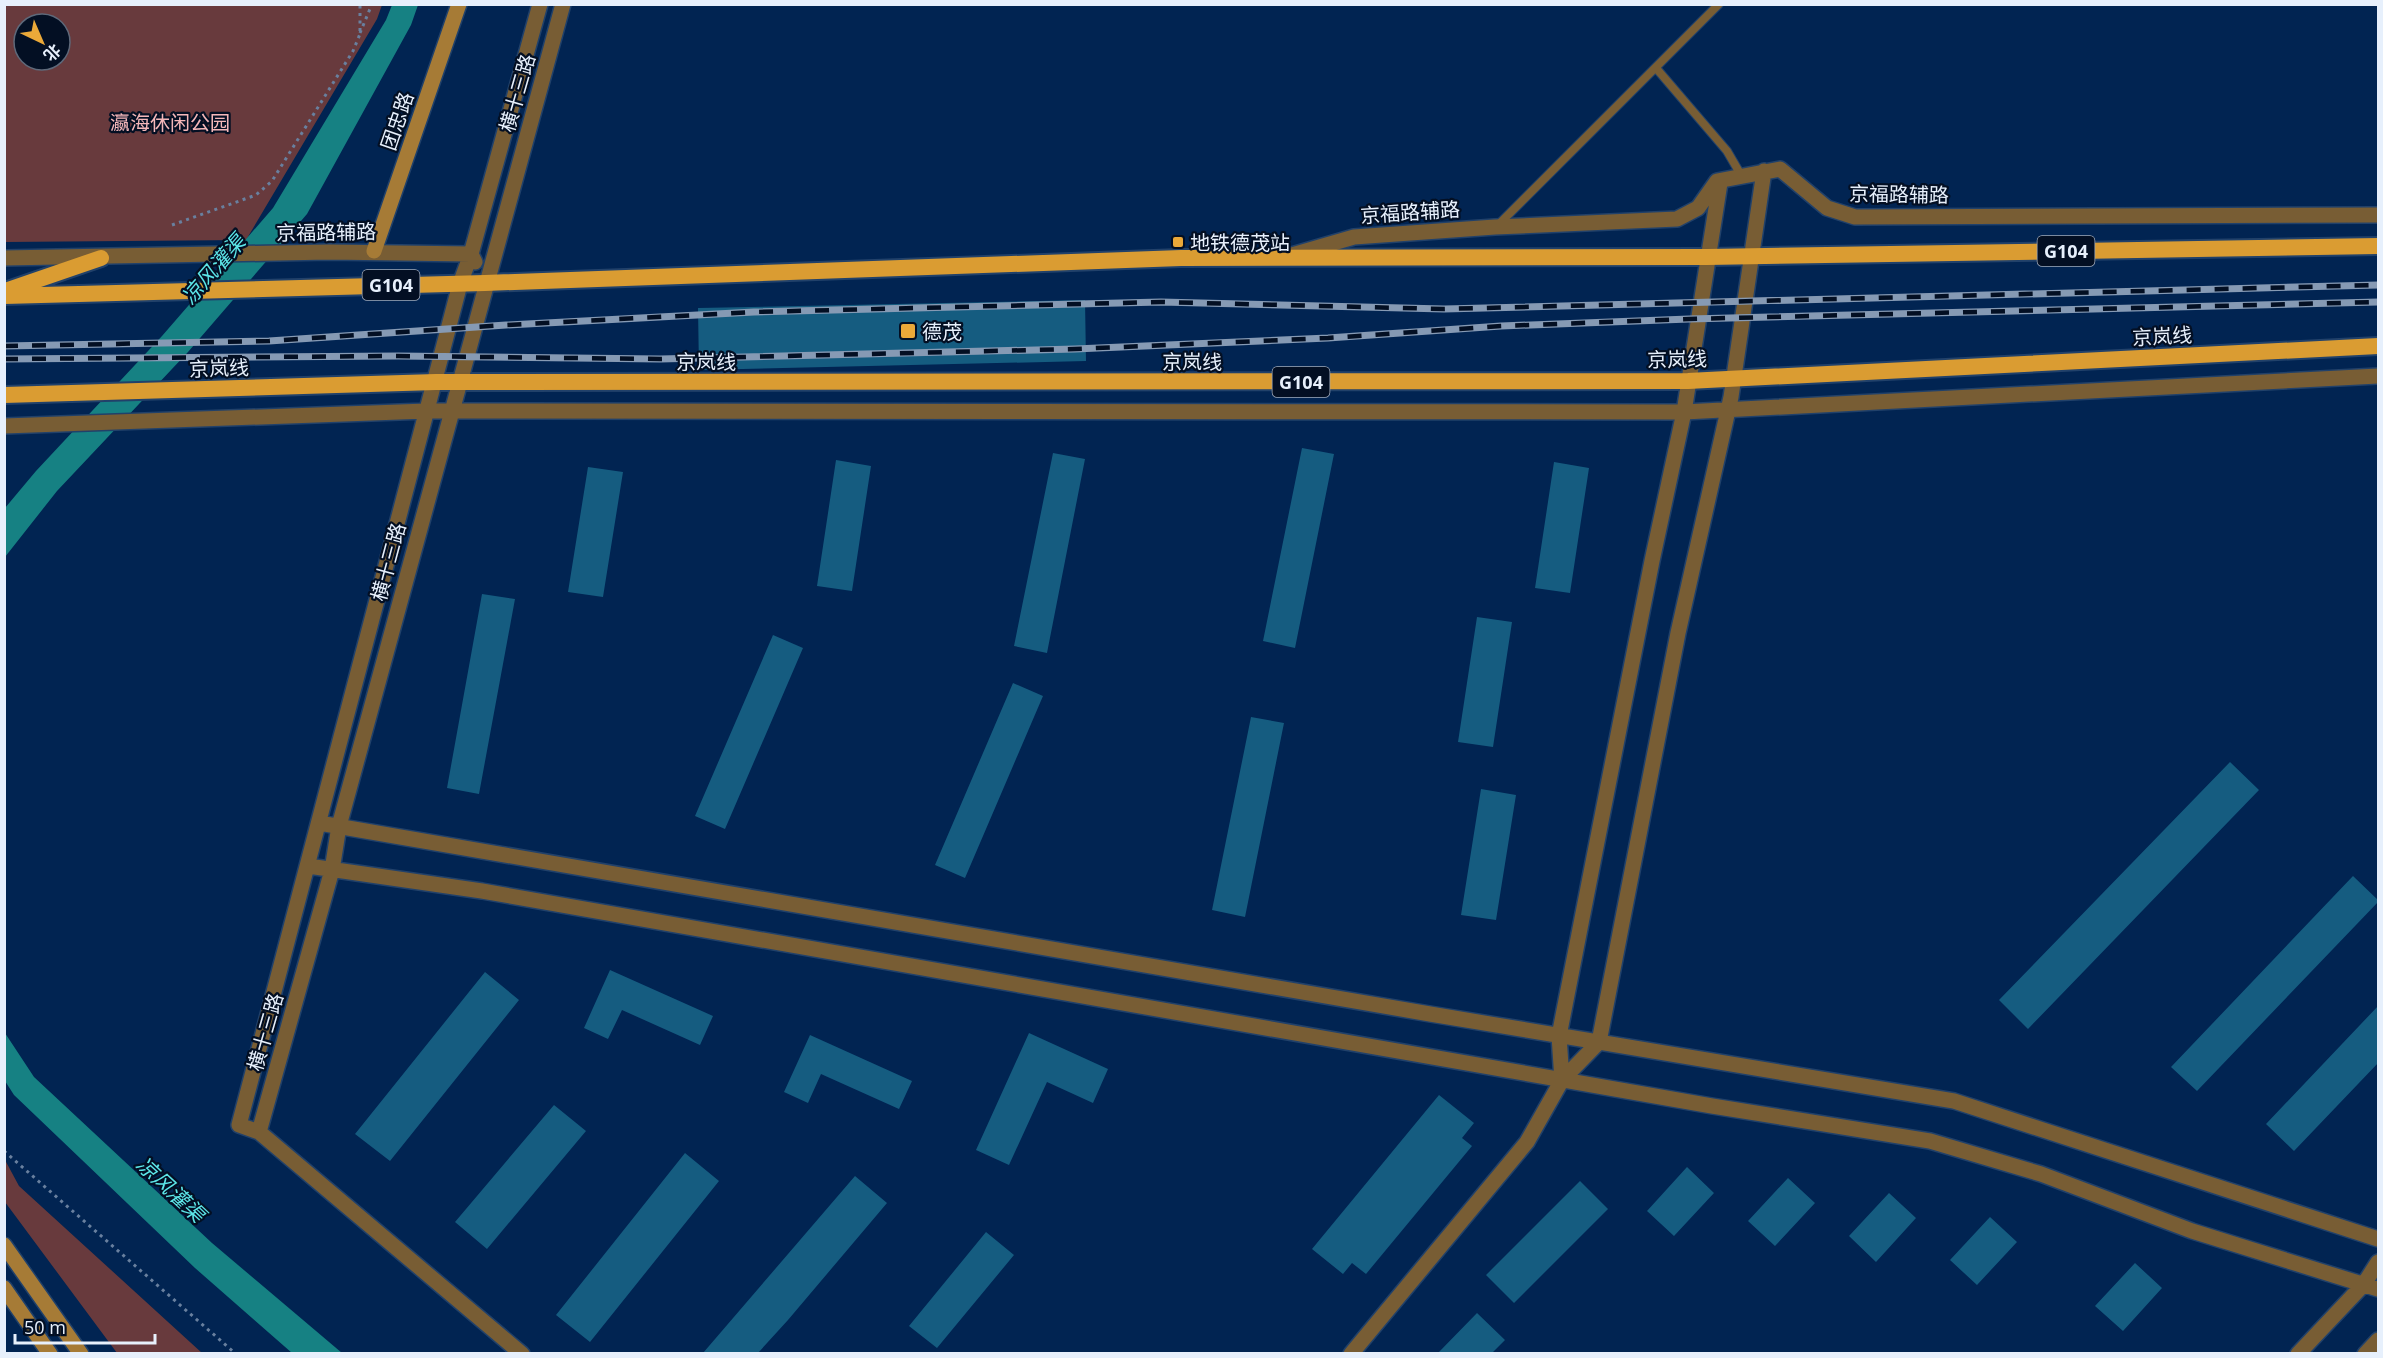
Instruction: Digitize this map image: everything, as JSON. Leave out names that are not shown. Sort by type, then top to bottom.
[{"type":"highway","name":"G104","points":[[4,296],[180,289],[460,284],[1181,258],[1707,257],[2379,246]]},
{"type":"highway","points":[[4,291],[101,258]]},
{"type":"highway","name":"京岚线","points":[[4,395],[436,382],[1688,381],[2379,346]]},
{"type":"main road","name":"团忠路","points":[[374,252],[459,4]]},
{"type":"main road","points":[[4,1245],[81,1353]]},
{"type":"main road","points":[[4,1288],[50,1353]]},
{"type":"street","name":"横十三路","points":[[540,4],[471,254],[460,284],[239,1125],[259,1132],[332,870],[339,826],[450,412],[563,4]]},
{"type":"street","name":"京福路辅路","points":[[1277,259],[1354,237],[1682,218],[1701,205],[1714,185],[1721,180],[1774,169],[1785,171],[1827,208],[1844,216],[1855,217],[2379,215]]},
{"type":"street","points":[[1351,1353],[1527,1142],[1562,1080],[1599,1042],[1678,633],[1728,411],[1764,171]]},
{"type":"street","points":[[1562,1080],[1559,1036],[1652,561],[1684,412],[1721,180]]},
{"type":"street","name":"京福路辅路","points":[[4,258],[329,252],[471,254]]},
{"type":"street","points":[[471,254],[485,283]]},
{"type":"street","points":[[4,426],[427,411],[1684,412],[2379,376]]},
{"type":"street","points":[[319,823],[1559,1036],[1954,1101],[2379,1239]]},
{"type":"street","points":[[308,866],[494,893],[1562,1080],[1930,1141],[2041,1174],[2192,1231],[2372,1287]]},
{"type":"street","points":[[259,1132],[522,1353]]},
{"type":"street","points":[[2298,1353],[2372,1287],[2379,1262]]},
{"type":"street","points":[[2365,1353],[2379,1340]]},
{"type":"lane","points":[[1496,227],[1719,4]]},
{"type":"lane","points":[[1656,68],[1727,151],[1741,175]]},
{"type":"path","points":[[360,4],[360,34]]},
{"type":"path","points":[[172,225],[255,195],[272,181],[353,51],[372,4]]},
{"type":"path","points":[[4,1151],[237,1353]]},
{"type":"green space","name":"瀛海休闲公园","points":[[4,5],[382,5],[377,19],[246,240],[5,242]]},
{"type":"green space","points":[[5,1160],[19,1186],[202,1353],[117,1353],[5,1202]]},
{"type":"shaded area","points":[[392,5],[418,5],[411,25],[307,214],[188,352],[57,491],[5,557],[5,508],[36,471],[162,336],[273,208],[386,20]]},
{"type":"shaded area","points":[[5,1033],[34,1077],[212,1243],[342,1353],[292,1353],[195,1268],[14,1095],[5,1081]]},
{"type":"building","name":"德茂","points":[[1085,300],[1086,361],[699,370],[698,308]]},
{"type":"building","points":[[1302,448],[1334,454],[1295,648],[1263,641]]},
{"type":"building","points":[[1053,453],[1085,459],[1047,653],[1014,646]]},
{"type":"building","points":[[836,460],[871,466],[852,591],[817,586]]},
{"type":"building","points":[[1554,462],[1589,468],[1570,593],[1535,588]]},
{"type":"building","points":[[588,467],[623,472],[603,597],[568,592]]},
{"type":"building","points":[[482,594],[515,599],[479,794],[447,788]]},
{"type":"building","points":[[1477,617],[1512,622],[1493,747],[1458,742]]},
{"type":"building","points":[[773,635],[803,648],[725,829],[695,816]]},
{"type":"building","points":[[1013,683],[1043,696],[965,878],[935,865]]},
{"type":"building","points":[[1251,717],[1284,723],[1245,917],[1212,910]]},
{"type":"building","points":[[2230,762],[2259,790],[2028,1029],[1999,1000]]},
{"type":"building","points":[[1481,789],[1516,795],[1496,920],[1461,915]]},
{"type":"building","points":[[2353,876],[2379,901],[2197,1091],[2171,1067]]},
{"type":"building","points":[[610,970],[713,1016],[700,1045],[622,1010],[608,1039],[584,1028]]},
{"type":"building","points":[[485,972],[519,1000],[390,1161],[355,1134]]},
{"type":"building","points":[[2379,1005],[2379,1062],[2294,1151],[2266,1124]]},
{"type":"building","points":[[1029,1033],[1108,1069],[1093,1103],[1047,1082],[1009,1165],[976,1150]]},
{"type":"building","points":[[810,1035],[912,1081],[899,1109],[821,1074],[808,1103],[784,1092]]},
{"type":"building","points":[[1439,1095],[1474,1123],[1462,1138],[1472,1146],[1366,1274],[1352,1263],[1343,1274],[1312,1249]]},
{"type":"building","points":[[554,1105],[586,1131],[487,1249],[455,1222]]},
{"type":"building","points":[[685,1153],[719,1181],[590,1342],[556,1315]]},
{"type":"building","points":[[1687,1167],[1714,1193],[1674,1236],[1647,1211]]},
{"type":"building","points":[[855,1176],[887,1203],[788,1320],[758,1353],[703,1353]]},
{"type":"building","points":[[1788,1178],[1815,1203],[1775,1246],[1748,1221]]},
{"type":"building","points":[[1580,1181],[1608,1209],[1514,1303],[1486,1275]]},
{"type":"building","points":[[1889,1193],[1916,1218],[1876,1262],[1849,1236]]},
{"type":"building","points":[[1990,1217],[2017,1242],[1977,1285],[1950,1260]]},
{"type":"building","points":[[986,1232],[1014,1255],[937,1348],[909,1326]]},
{"type":"building","points":[[2135,1263],[2162,1288],[2123,1331],[2095,1306]]},
{"type":"building","points":[[1477,1313],[1505,1340],[1492,1353],[1438,1353]]},
{"type":"railway","points":[[4,346],[269,341],[506,325],[754,312],[1161,302],[1444,309],[2378,285]]},
{"type":"railway","points":[[4,359],[398,356],[660,359],[1075,349],[1328,338],[1501,326],[1689,319],[2378,302]]},
{"type":"place","name":"地铁德茂站","points":[[1178,242]]},
{"type":"place","name":"德茂","points":[[908,331]]},
{"type":"water label","name":"凉风灌渠","points":[[213,269]]},
{"type":"water label","name":"凉风灌渠","points":[[171,1189]]}]
